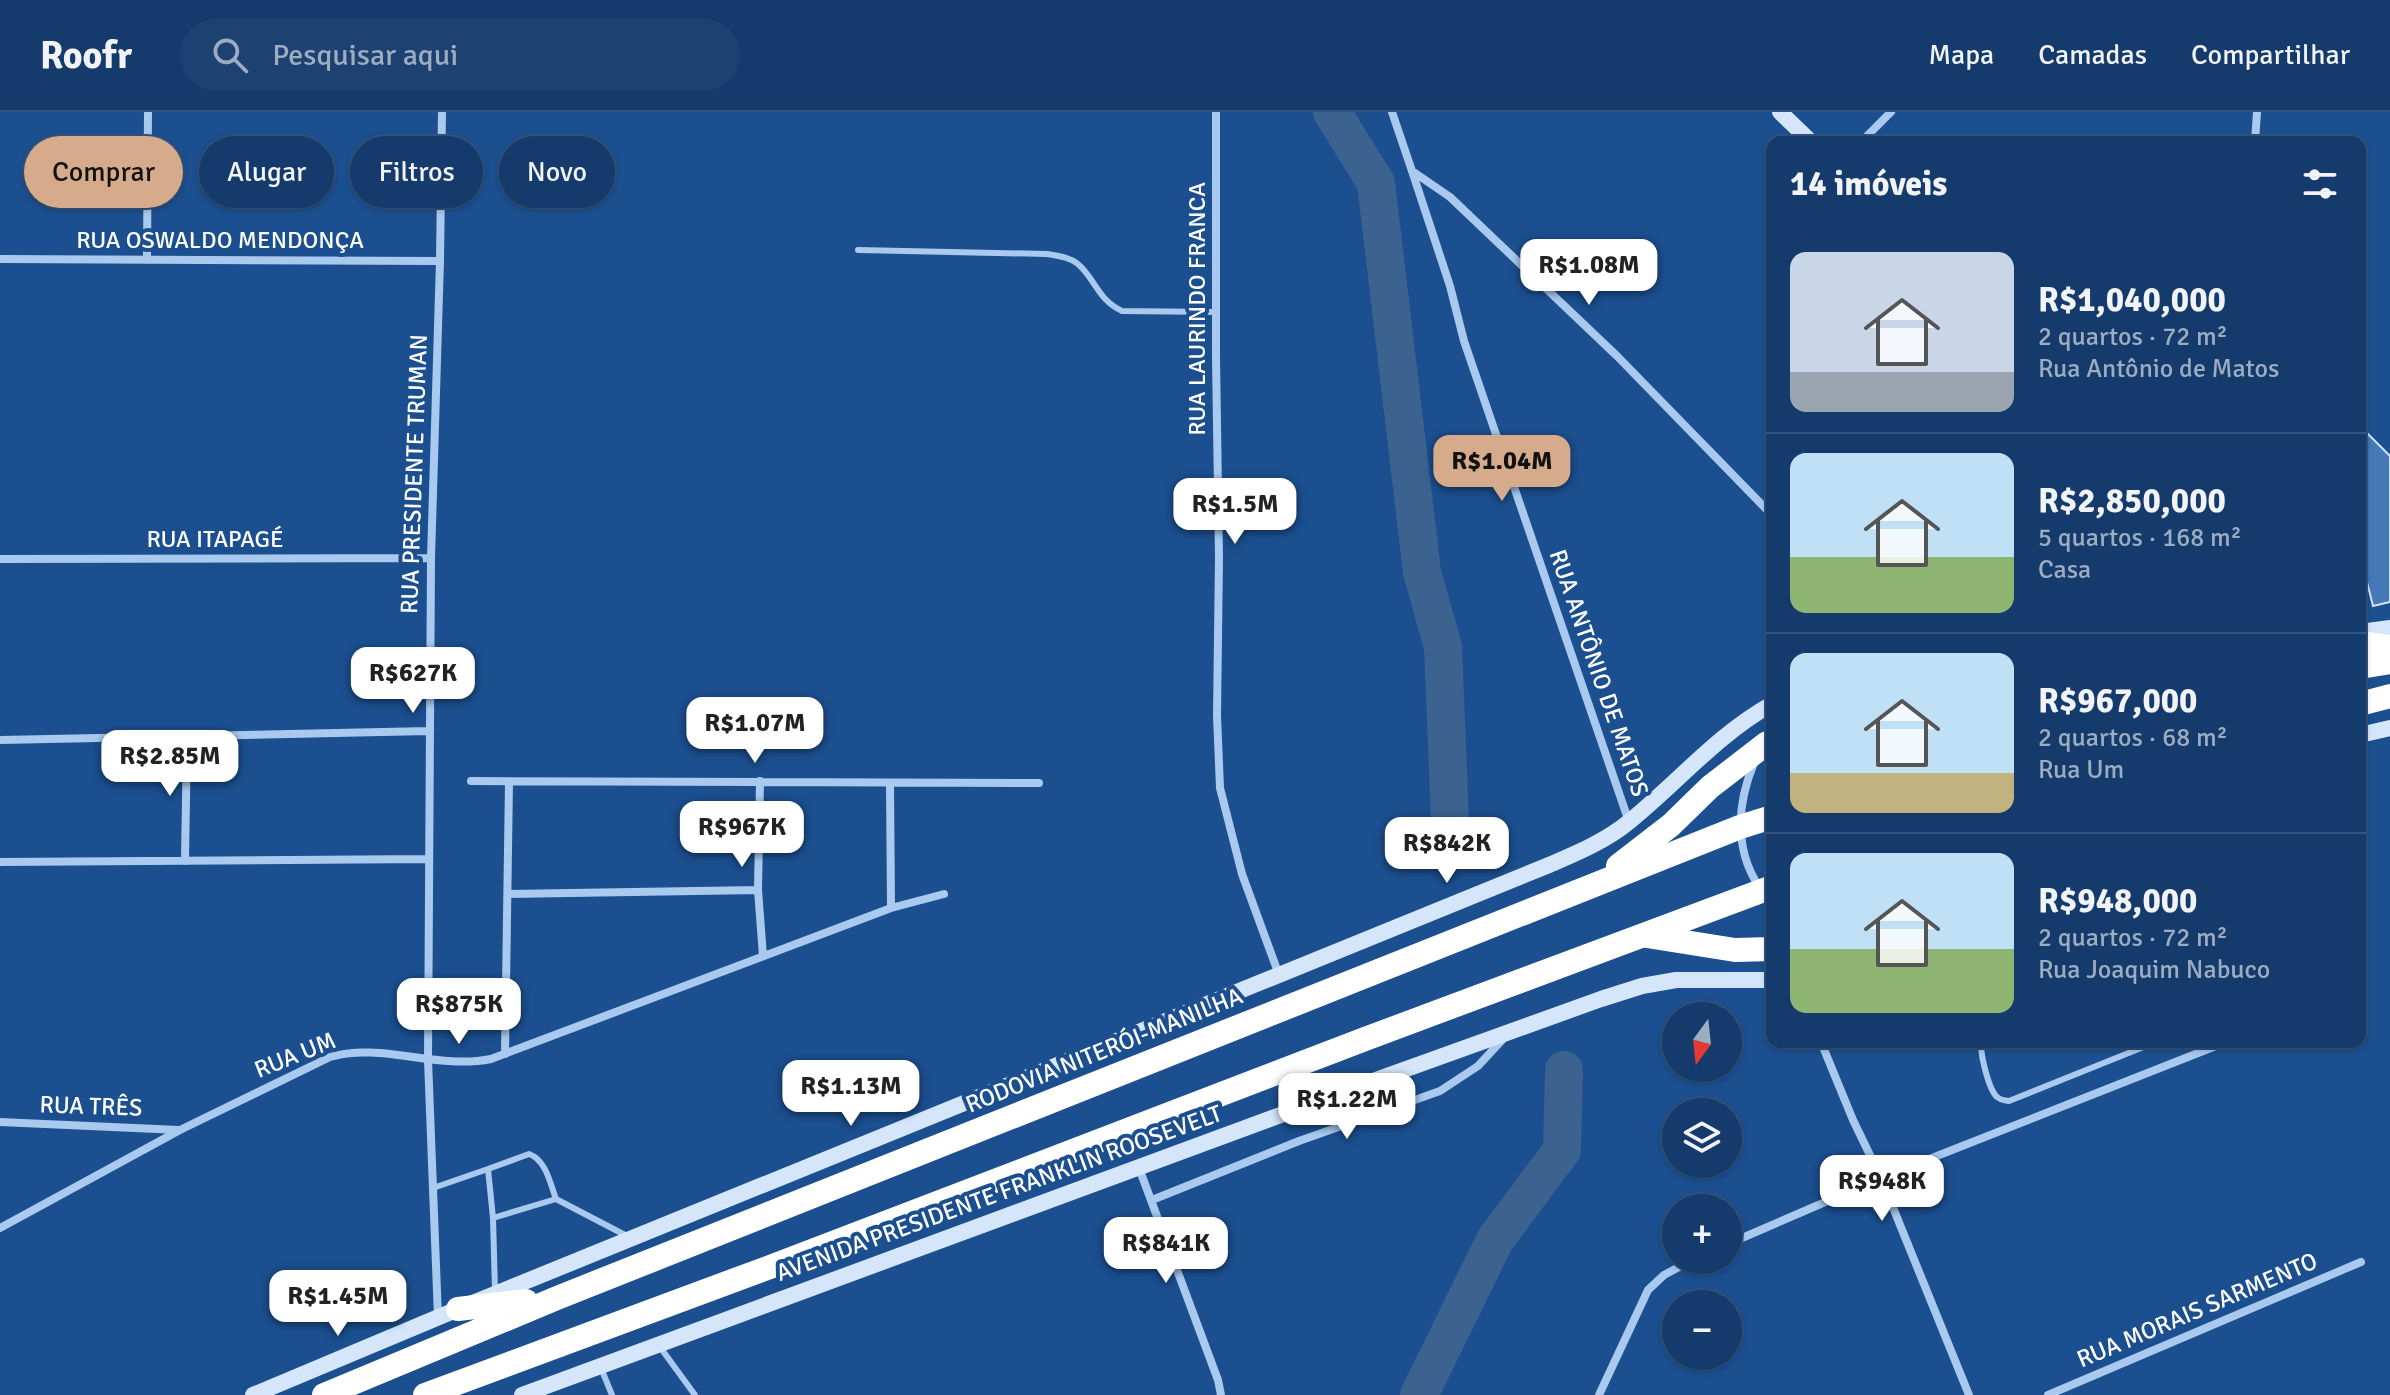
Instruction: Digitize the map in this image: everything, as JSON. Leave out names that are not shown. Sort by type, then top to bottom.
[{"type":"highway","points":[[2366,644],[2390,647]]},
{"type":"highway","points":[[2366,666],[2390,662]]},
{"type":"highway","points":[[2366,702],[2390,696]]},
{"type":"highway","points":[[1594,885],[1671,825],[1710,787],[1766,743]]},
{"type":"highway","name":"RODOVIA NITERÓI-MANILHA","points":[[324,1395],[557,1298],[1766,819]]},
{"type":"highway","points":[[425,1395],[778,1264],[1365,1039],[1766,895]]},
{"type":"highway","points":[[1645,936],[1735,950],[1766,949]]},
{"type":"highway","points":[[448,1313],[557,1298]]},
{"type":"street","points":[[147,260],[148,112]]},
{"type":"street","name":"RUA PRESIDENTE TRUMAN","points":[[442,112],[431,558],[428,1060],[433,1188],[448,1313]]},
{"type":"street","name":"RUA LAURINDO FRANCA","points":[[1216,112],[1217,716],[1220,788],[1242,874],[1279,975]]},
{"type":"street","name":"RUA ANTÔNIO DE MATOS","points":[[1392,112],[1450,286],[1464,341],[1629,822]]},
{"type":"street","points":[[1780,112],[1805,136]]},
{"type":"street","points":[[1867,136],[1891,112]]},
{"type":"street","points":[[2255,136],[2257,112]]},
{"type":"street","points":[[1412,171],[1450,197],[1549,291],[1766,509]]},
{"type":"street","name":"RUA OSWALDO MENDONÇA","points":[[0,259],[440,261]]},
{"type":"street","name":"RUA ITAPAGÉ","points":[[0,559],[431,558]]},
{"type":"street","points":[[2366,631],[2390,628]]},
{"type":"street","points":[[253,1395],[1596,844],[1629,822],[1709,750],[1766,707]]},
{"type":"street","points":[[2366,734],[2390,728]]},
{"type":"street","points":[[0,740],[429,731]]},
{"type":"street","points":[[185,861],[187,736]]},
{"type":"street","points":[[1766,745],[1754,762],[1746,783],[1740,827],[1748,865],[1766,891]]},
{"type":"street","points":[[471,781],[1039,783]]},
{"type":"street","points":[[760,781],[758,890],[763,956]]},
{"type":"street","points":[[505,1054],[509,782]]},
{"type":"street","points":[[890,784],[891,908]]},
{"type":"street","points":[[0,862],[429,859]]},
{"type":"street","points":[[508,894],[758,890]]},
{"type":"street","name":"RUA UM","points":[[0,1228],[180,1130],[330,1057],[344,1053],[473,1062],[505,1054],[891,908],[944,894]]},
{"type":"street","name":"AVENIDA PRESIDENTE FRANKLIN ROOSEVELT","points":[[522,1395],[1359,1086],[1642,986],[1676,980],[1766,980]]},
{"type":"street","points":[[1152,1200],[1299,1141],[1440,1091],[1478,1066],[1509,1033]]},
{"type":"street","points":[[1823,1048],[1881,1178],[1969,1395]]},
{"type":"street","points":[[1742,1238],[1881,1178],[2211,1048]]},
{"type":"street","name":"RUA TRÊS","points":[[0,1122],[180,1130]]},
{"type":"street","points":[[1139,1168],[1221,1395]]},
{"type":"street","name":"RUA MORAIS SARMENTO","points":[[2048,1395],[2361,1262]]},
{"type":"street","points":[[1599,1395],[1648,1290],[1666,1274]]},
{"type":"lane","points":[[858,250],[1047,254],[1067,258],[1078,265],[1109,305],[1122,311],[1216,312]]},
{"type":"lane","points":[[1980,1048],[1994,1095],[2009,1101],[2141,1048]]},
{"type":"lane","points":[[433,1188],[529,1154],[543,1165],[556,1199],[632,1239]]},
{"type":"lane","points":[[488,1169],[495,1294]]},
{"type":"lane","points":[[493,1218],[556,1199]]},
{"type":"lane","points":[[658,1344],[695,1395]]},
{"type":"lane","points":[[600,1365],[612,1395]]},
{"type":"building","points":[[2366,432],[2390,456],[2390,602],[2373,606],[2366,578]]},
{"type":"waterway","points":[[1332,112],[1376,183],[1422,572],[1443,647],[1451,846]]},
{"type":"waterway","points":[[1419,1395],[1495,1240],[1562,1150],[1564,1070]]}]
